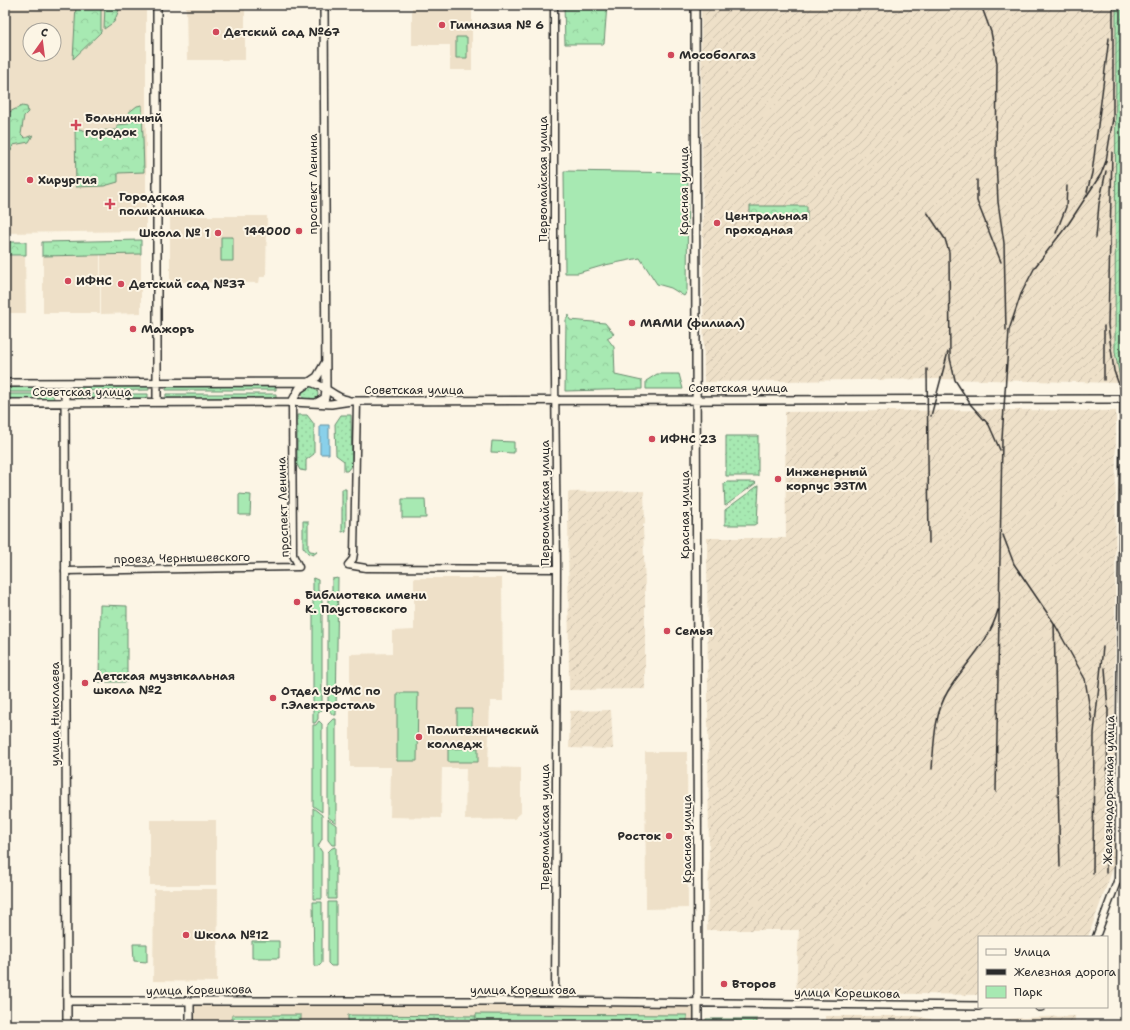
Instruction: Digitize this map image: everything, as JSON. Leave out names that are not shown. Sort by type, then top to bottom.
[{"type":"main road","points":[[157,5],[157,402]]},
{"type":"main road","name":"проспект Ленина","points":[[324,5],[326,389]]},
{"type":"main road","name":"Красная улица","points":[[695,5],[698,1025]]},
{"type":"main road","points":[[302,403],[298,395],[298,389],[318,376],[325,363]]},
{"type":"main road","points":[[309,382],[318,384],[326,389],[325,398],[314,404]]},
{"type":"main road","name":"Советская улица","points":[[5,383],[309,382]]},
{"type":"main road","name":"улица Николаева","points":[[65,383],[67,1025]]},
{"type":"main road","name":"проспект Ленина","points":[[292,402],[298,389]]},
{"type":"main road","name":"Советская улица","points":[[326,389],[339,397],[354,401]]},
{"type":"main road","name":"Советская улица","points":[[5,403],[292,402],[314,404],[354,401],[1124,399]]},
{"type":"main road","points":[[190,1000],[190,1025]]},
{"type":"main road","name":"улица Корешкова","points":[[67,1001],[555,1001],[978,1006]]},
{"type":"street","name":"Первомайская улица","points":[[554,5],[556,401],[555,1001]]},
{"type":"street","name":"Железнодорожная улица","points":[[1096,936],[1118,879],[1124,399]]},
{"type":"street","points":[[354,401],[354,552],[353,559],[348,565],[366,568],[556,569]]},
{"type":"street","name":"проспект Ленина","points":[[292,402],[293,555],[299,567]]},
{"type":"street","name":"проезд Чернышевского","points":[[65,570],[299,567]]},
{"type":"shaded area","name":"Больничный городок","points":[[5,5],[146,5],[146,231],[5,233]]},
{"type":"shaded area","name":"Детский сад №67","points":[[186,5],[245,5],[245,60],[187,60]]},
{"type":"shaded area","name":"Гимназия № 6","points":[[412,5],[472,5],[472,70],[450,70],[450,45],[412,45]]},
{"type":"shaded area","points":[[701,5],[1116,5],[1115,353],[1121,383],[941,379],[704,382]]},
{"type":"shaded area","name":"Школа № 1","points":[[170,216],[267,216],[266,277],[260,277],[259,283],[170,282]]},
{"type":"shaded area","name":"Детский сад №37","points":[[101,254],[141,254],[141,313],[101,314]]},
{"type":"shaded area","points":[[100,255],[100,313],[43,313],[43,256]]},
{"type":"shaded area","points":[[5,256],[25,256],[26,313],[5,313]]},
{"type":"shaded area","points":[[1005,410],[1116,411],[1114,866],[1088,936],[978,936],[978,995],[796,992],[799,930],[707,930],[709,866],[707,538],[786,538],[785,412]]},
{"type":"shaded area","points":[[644,491],[645,689],[569,690],[568,492]]},
{"type":"shaded area","name":"Политехнический колледж","points":[[414,578],[502,578],[503,701],[490,701],[488,767],[521,768],[521,813],[514,819],[465,820],[466,768],[442,768],[441,818],[390,817],[391,767],[350,767],[350,654],[392,653],[392,631],[414,630]]},
{"type":"shaded area","points":[[611,710],[613,749],[569,748],[570,711]]},
{"type":"shaded area","points":[[645,752],[687,752],[688,908],[646,909]]},
{"type":"shaded area","points":[[150,820],[216,820],[216,885],[150,885]]},
{"type":"shaded area","name":"Школа №12","points":[[154,889],[218,889],[217,982],[153,981]]},
{"type":"shaded area","points":[[190,1001],[698,1002],[698,1025],[190,1025]]},
{"type":"shaded area","points":[[825,1016],[916,1016],[934,1020],[957,1022],[958,1025],[825,1025]]},
{"type":"shaded area","points":[[1075,1016],[1075,1025],[1043,1025],[1043,1017]]},
{"type":"shaded area","points":[[1043,1017],[1043,1025],[958,1025],[957,1022]]},
{"type":"green space","points":[[76,5],[101,5],[101,32],[73,59]]},
{"type":"green space","points":[[105,5],[121,5],[114,22],[104,29]]},
{"type":"green space","points":[[564,5],[607,5],[604,44],[565,44]]},
{"type":"green space","points":[[1116,5],[1125,5],[1125,383],[1121,383],[1115,352]]},
{"type":"green space","points":[[456,37],[467,37],[467,58],[456,58]]},
{"type":"green space","points":[[142,105],[144,172],[118,173],[118,182],[104,186],[76,187],[75,128],[87,131],[117,130],[117,125],[128,124],[128,113],[137,106]]},
{"type":"green space","points":[[22,106],[27,107],[28,112],[24,116],[21,134],[25,138],[33,135],[29,142],[13,145],[11,151],[5,151],[5,114]]},
{"type":"green space","points":[[564,171],[688,173],[687,291],[684,296],[671,288],[657,284],[640,258],[605,265],[578,273],[565,273]]},
{"type":"green space","points":[[750,206],[807,206],[807,221],[750,220]]},
{"type":"green space","points":[[221,237],[233,237],[233,261],[221,261]]},
{"type":"green space","points":[[141,240],[141,254],[42,256],[42,242]]},
{"type":"green space","points":[[5,242],[26,242],[26,255],[5,255]]},
{"type":"green space","points":[[569,315],[570,320],[605,323],[614,334],[607,338],[614,347],[615,375],[642,381],[642,389],[565,391],[566,320]]},
{"type":"green space","points":[[657,374],[679,374],[683,389],[646,389],[646,381]]},
{"type":"green space","points":[[148,385],[149,390],[75,391],[75,386]]},
{"type":"green space","points":[[166,385],[276,385],[276,390],[166,390]]},
{"type":"green space","points":[[5,386],[40,386],[45,392],[5,392]]},
{"type":"green space","points":[[310,386],[317,391],[318,394],[313,401],[310,402],[303,397],[302,394],[307,387]]},
{"type":"green space","points":[[5,394],[52,394],[55,400],[5,400]]},
{"type":"green space","points":[[75,394],[148,394],[148,399],[75,400]]},
{"type":"green space","points":[[166,394],[276,394],[276,399],[166,399]]},
{"type":"green space","points":[[297,415],[307,415],[314,424],[314,454],[306,460],[306,471],[300,470],[297,465]]},
{"type":"green space","points":[[341,415],[351,415],[352,465],[347,471],[344,471],[344,461],[336,455],[335,424]]},
{"type":"green space","points":[[726,436],[758,436],[758,476],[726,476]]},
{"type":"green space","points":[[492,441],[514,442],[514,453],[491,452]]},
{"type":"green space","points":[[726,482],[756,483],[725,506],[724,484]]},
{"type":"green space","points":[[759,485],[757,523],[754,525],[725,525],[725,510]]},
{"type":"green space","points":[[342,489],[346,489],[346,531],[342,532]]},
{"type":"green space","points":[[239,494],[251,495],[250,515],[239,515]]},
{"type":"green space","points":[[402,499],[425,499],[426,518],[402,518]]},
{"type":"green space","points":[[303,521],[308,521],[308,548],[310,551],[317,552],[313,555],[308,553],[303,547]]},
{"type":"green space","points":[[313,578],[318,580],[318,591],[322,592],[322,710],[318,713],[318,719],[315,723],[313,723]]},
{"type":"green space","points":[[338,578],[336,715],[333,715],[328,709],[328,592],[332,591],[332,579]]},
{"type":"green space","points":[[100,605],[127,606],[127,682],[99,682]]},
{"type":"green space","points":[[397,693],[418,693],[417,761],[397,761]]},
{"type":"green space","points":[[457,709],[472,709],[472,731],[457,731]]},
{"type":"green space","points":[[333,719],[336,719],[336,823],[328,817],[328,724]]},
{"type":"green space","points":[[319,721],[322,724],[322,812],[313,806],[313,725],[316,725]]},
{"type":"green space","points":[[478,748],[478,762],[448,762],[448,749]]},
{"type":"green space","points":[[313,808],[322,815],[322,839],[318,846],[322,852],[322,899],[313,899]]},
{"type":"green space","points":[[328,819],[336,825],[336,845],[332,845],[328,840]]},
{"type":"green space","points":[[336,847],[336,899],[328,899],[328,852],[332,848]]},
{"type":"green space","points":[[313,902],[322,902],[322,963],[319,966],[314,966]]},
{"type":"green space","points":[[328,902],[336,902],[336,966],[331,966],[328,963]]},
{"type":"green space","points":[[252,941],[279,941],[279,958],[252,958]]},
{"type":"green space","points":[[133,944],[147,944],[147,962],[134,961]]},
{"type":"green space","points":[[476,1014],[687,1015],[687,1025],[476,1025]]},
{"type":"green space","points":[[232,1015],[301,1015],[301,1024],[232,1024]]},
{"type":"green space","points":[[348,1015],[476,1016],[476,1025],[348,1022]]},
{"type":"green space","points":[[706,1019],[757,1019],[757,1025],[706,1025]]},
{"type":"water","points":[[320,425],[329,425],[329,454],[320,454]]},
{"type":"railway","points":[[981,5],[991,32],[997,63],[996,160],[998,202],[1004,243],[1006,330]]},
{"type":"railway","points":[[1113,5],[1113,124]]},
{"type":"railway","points":[[1087,192],[1092,173],[1109,38]]},
{"type":"railway","points":[[996,792],[1002,439],[1009,330],[1021,294],[1035,267],[1069,223],[1101,174],[1106,161],[1113,118]]},
{"type":"railway","points":[[1112,152],[1108,325],[1114,371],[1125,401]]},
{"type":"railway","points":[[1096,238],[1099,204],[1106,171]]},
{"type":"railway","points":[[977,180],[977,201],[1001,262]]},
{"type":"railway","points":[[1056,233],[1066,207],[1067,186]]},
{"type":"railway","points":[[927,212],[945,239],[949,252],[950,358],[955,380],[971,405],[989,425],[1000,450]]},
{"type":"railway","points":[[1104,326],[1104,380]]},
{"type":"railway","points":[[931,416],[948,352]]},
{"type":"railway","points":[[927,369],[929,543]]},
{"type":"railway","points":[[1003,535],[1014,564],[1054,623],[1085,679],[1092,722]]},
{"type":"railway","points":[[932,769],[937,719],[943,700],[983,643],[989,633],[998,610]]},
{"type":"railway","points":[[1054,623],[1060,867]]},
{"type":"railway","points":[[1093,873],[1094,733],[1103,647]]},
{"type":"railway","points":[[1105,668],[1108,711],[1106,873]]},
{"type":"place","name":"Гимназия № 6","points":[[442,25]]},
{"type":"place","name":"Детский сад №67","points":[[216,32]]},
{"type":"place","name":"Мособолгаз","points":[[671,55]]},
{"type":"place","name":"Больничный городок","points":[[76,125]]},
{"type":"place","name":"Хирургия","points":[[30,180]]},
{"type":"place","name":"Городская поликлиника","points":[[110,204]]},
{"type":"place","name":"Центральная проходная","points":[[717,223]]},
{"type":"place","name":"144000","points":[[299,231]]},
{"type":"place","name":"Школа № 1","points":[[218,233]]},
{"type":"place","name":"ИФНС","points":[[68,281]]},
{"type":"place","name":"Детский сад №37","points":[[121,284]]},
{"type":"place","name":"МАМИ (филиал)","points":[[632,323]]},
{"type":"place","name":"Мажоръ","points":[[133,329]]},
{"type":"place","name":"ИФНС 23","points":[[652,439]]},
{"type":"place","name":"Инженерный корпус ЭЗТМ","points":[[778,479]]},
{"type":"place","name":"Библиотека имени К. Паустовского","points":[[297,602]]},
{"type":"place","name":"Семья","points":[[667,631]]},
{"type":"place","name":"Детская музыкальная школа №2","points":[[85,683]]},
{"type":"place","name":"Отдел УФМС по г.Электросталь","points":[[273,698]]},
{"type":"place","name":"Политехнический колледж","points":[[419,737]]},
{"type":"place","name":"Росток","points":[[669,836]]},
{"type":"place","name":"Школа №12","points":[[186,935]]},
{"type":"place","name":"Второв","points":[[724,984]]}]
